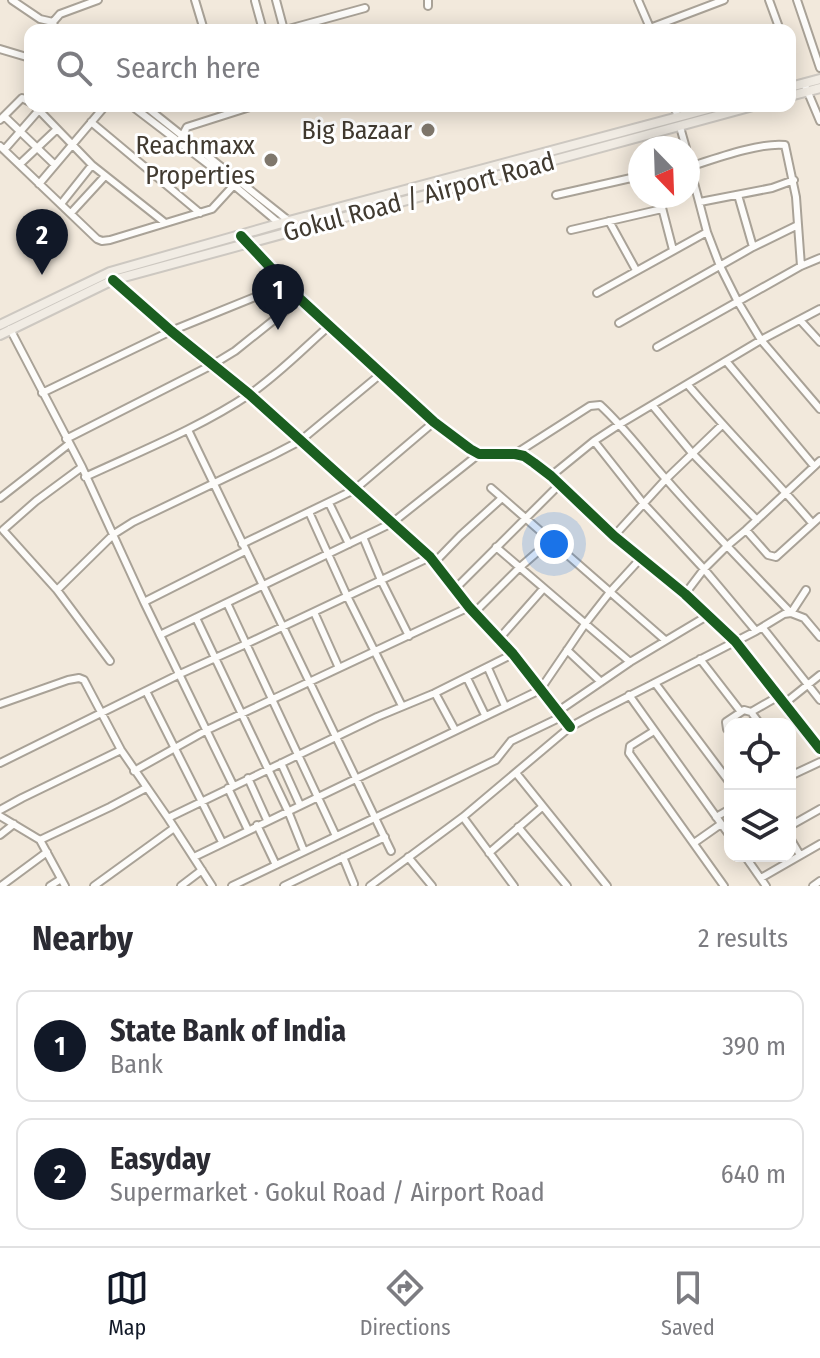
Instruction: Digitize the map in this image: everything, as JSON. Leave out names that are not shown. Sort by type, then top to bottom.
[{"type":"main road","points":[[796,92],[820,79]]},
{"type":"main road","points":[[796,87],[820,88]]},
{"type":"main road","name":"Gokul Road / Airport Road","points":[[0,335],[6,326],[110,272],[245,239],[293,231],[679,122],[704,112]]},
{"type":"main road","name":"Gokul Road / Airport Road","points":[[6,326],[113,280],[245,239],[285,223],[725,112]]},
{"type":"street","points":[[12,0],[40,19],[53,22],[60,14],[93,1]]},
{"type":"street","points":[[195,0],[202,24]]},
{"type":"street","points":[[276,0],[283,24]]},
{"type":"street","points":[[638,0],[649,24]]},
{"type":"street","points":[[664,24],[724,0]]},
{"type":"street","points":[[769,0],[778,24]]},
{"type":"street","points":[[797,0],[820,68]]},
{"type":"street","points":[[255,1],[261,24]]},
{"type":"street","points":[[307,24],[365,8]]},
{"type":"street","points":[[0,49],[24,56]]},
{"type":"street","points":[[805,87],[820,121]]},
{"type":"street","points":[[24,99],[2,118],[55,165]]},
{"type":"street","points":[[34,112],[20,132],[2,148],[102,241],[216,207],[239,187]]},
{"type":"street","points":[[41,112],[92,165],[164,222]]},
{"type":"street","points":[[39,184],[100,112]]},
{"type":"street","points":[[141,112],[181,138],[293,231]]},
{"type":"street","points":[[151,112],[173,132]]},
{"type":"street","points":[[181,138],[187,127],[234,112]]},
{"type":"street","points":[[676,112],[683,136]]},
{"type":"street","points":[[91,122],[200,213]]},
{"type":"street","points":[[20,164],[57,129]]},
{"type":"street","points":[[700,161],[785,145],[794,180],[801,266]]},
{"type":"street","points":[[61,204],[92,165]]},
{"type":"street","points":[[71,213],[105,176]]},
{"type":"street","points":[[556,195],[628,179]]},
{"type":"street","points":[[794,180],[700,202],[707,232],[738,302],[761,340],[820,409]]},
{"type":"street","points":[[738,195],[753,247]]},
{"type":"street","points":[[571,230],[662,209],[673,250]]},
{"type":"street","points":[[609,221],[636,270]]},
{"type":"street","points":[[619,323],[798,225]]},
{"type":"street","points":[[597,293],[707,232]]},
{"type":"street","points":[[245,239],[300,299],[434,422],[479,454],[524,456],[685,594],[735,641],[820,749]]},
{"type":"street","points":[[657,347],[820,258]]},
{"type":"street","points":[[113,280],[249,394],[432,560],[513,654],[570,727]]},
{"type":"street","points":[[42,393],[171,331],[287,284]]},
{"type":"street","points":[[0,498],[67,441],[235,351],[300,299]]},
{"type":"street","points":[[551,476],[620,424],[761,340],[820,309]]},
{"type":"street","points":[[800,320],[820,342]]},
{"type":"street","points":[[6,326],[82,467],[207,730],[248,830]]},
{"type":"street","points":[[85,477],[188,430],[249,394],[274,376],[329,326]]},
{"type":"street","points":[[685,594],[727,546],[817,463],[726,361]]},
{"type":"street","points":[[57,590],[114,534],[300,441],[382,373]]},
{"type":"street","points":[[688,385],[812,523]]},
{"type":"street","points":[[515,454],[590,406],[600,405],[727,546],[791,613],[804,618],[820,637]]},
{"type":"street","points":[[653,406],[692,453],[757,520]]},
{"type":"street","points":[[144,602],[354,490],[434,422]]},
{"type":"street","points":[[614,536],[666,479],[722,425]]},
{"type":"street","points":[[188,430],[391,851]]},
{"type":"street","points":[[594,441],[643,503],[820,700]]},
{"type":"street","points":[[160,635],[392,523],[479,454]]},
{"type":"street","points":[[82,467],[1,531],[57,590],[110,661]]},
{"type":"street","points":[[455,589],[560,484]]},
{"type":"street","points":[[491,488],[665,640]]},
{"type":"street","points":[[0,763],[180,674],[381,580],[432,560],[502,498]]},
{"type":"street","points":[[329,503],[349,544]]},
{"type":"street","points":[[309,512],[402,706]]},
{"type":"street","points":[[746,530],[768,555],[776,557],[820,517]]},
{"type":"street","points":[[363,537],[409,636]]},
{"type":"street","points":[[134,771],[207,730],[472,609],[550,541]]},
{"type":"street","points":[[496,547],[630,662]]},
{"type":"street","points":[[194,857],[540,690],[585,624],[641,558]]},
{"type":"street","points":[[498,640],[543,589]]},
{"type":"street","points":[[370,886],[463,817],[570,727],[791,613],[806,590]]},
{"type":"street","points":[[227,603],[336,836]]},
{"type":"street","points":[[314,612],[339,668]]},
{"type":"street","points":[[232,886],[496,760],[511,741],[559,714],[630,662],[707,616]]},
{"type":"street","points":[[196,618],[304,851]]},
{"type":"street","points":[[567,650],[601,682]]},
{"type":"street","points":[[168,818],[513,654]]},
{"type":"street","points":[[700,659],[741,712]]},
{"type":"street","points":[[488,668],[505,706]]},
{"type":"street","points":[[785,703],[820,675]]},
{"type":"street","points":[[0,704],[68,680],[79,678],[87,683],[121,750],[212,886]]},
{"type":"street","points":[[467,678],[485,715]]},
{"type":"street","points":[[655,683],[724,775]]},
{"type":"street","points":[[146,691],[222,842]]},
{"type":"street","points":[[435,693],[455,730]]},
{"type":"street","points":[[629,695],[724,828]]},
{"type":"street","points":[[751,712],[779,696]]},
{"type":"street","points":[[732,718],[744,710],[756,718]]},
{"type":"street","points":[[654,731],[630,746],[629,753],[724,886]]},
{"type":"street","points":[[50,886],[63,882],[40,840],[0,813],[22,798],[121,750]]},
{"type":"street","points":[[796,774],[820,762]]},
{"type":"street","points":[[281,763],[300,805]]},
{"type":"street","points":[[516,773],[607,886]]},
{"type":"street","points":[[248,778],[267,820]]},
{"type":"street","points":[[40,840],[146,788]]},
{"type":"street","points":[[489,853],[542,807]]},
{"type":"street","points":[[796,823],[820,809]]},
{"type":"street","points":[[716,817],[724,812]]},
{"type":"street","points":[[463,817],[514,886]]},
{"type":"street","points":[[0,835],[14,824]]},
{"type":"street","points":[[694,843],[721,824]]},
{"type":"street","points":[[257,825],[276,865]]},
{"type":"street","points":[[518,827],[567,886]]},
{"type":"street","points":[[94,886],[174,828]]},
{"type":"street","points":[[287,885],[385,837]]},
{"type":"street","points":[[761,878],[820,844]]},
{"type":"street","points":[[796,848],[800,855]]},
{"type":"street","points":[[1,886],[47,852]]},
{"type":"street","points":[[343,857],[354,884]]},
{"type":"street","points":[[408,857],[430,885]]},
{"type":"street","points":[[749,862],[766,886]]},
{"type":"street","points":[[181,886],[202,870]]},
{"type":"street","points":[[813,886],[820,881]]},
{"type":"cycle path","points":[[241,236],[300,299],[434,422],[479,454],[524,456],[685,594],[735,641],[820,749]]},
{"type":"cycle path","points":[[113,280],[249,394],[430,557],[469,607],[513,654],[570,727]]},
{"type":"place","name":"Big Bazaar","points":[[428,130]]},
{"type":"place","name":"Reachmaxx Properties","points":[[271,160]]},
{"type":"place","name":"Easyday","points":[[42,275]]},
{"type":"place","name":"State Bank of India","points":[[278,330]]}]
